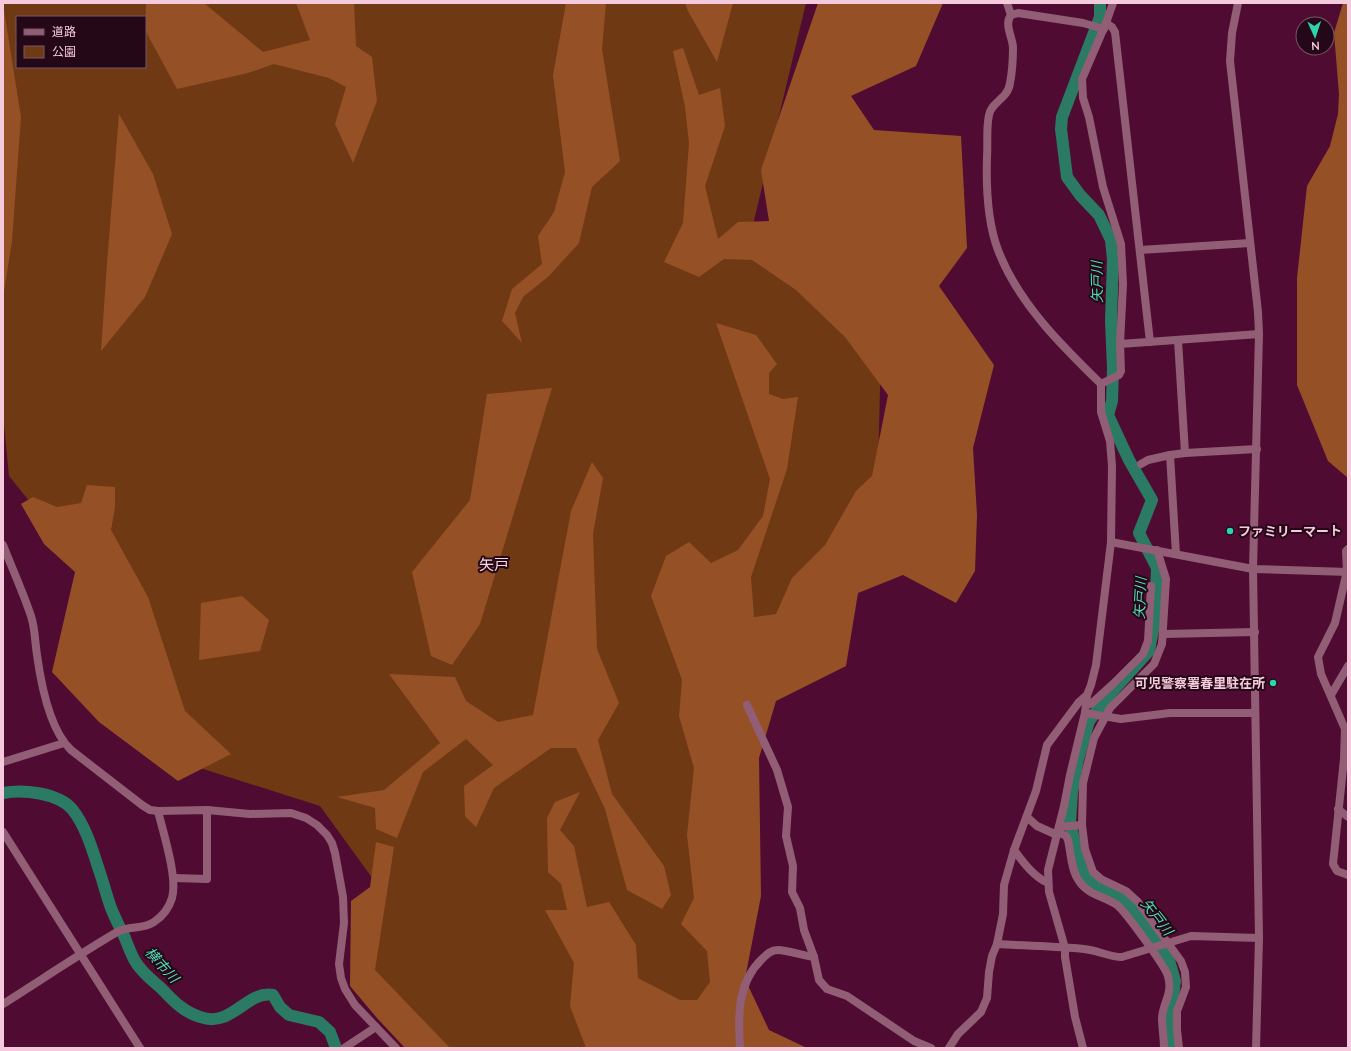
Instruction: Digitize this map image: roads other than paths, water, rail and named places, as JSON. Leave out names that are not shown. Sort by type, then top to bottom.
[{"type":"street","points":[[1007,3],[1011,15]]},
{"type":"street","points":[[1101,384],[1119,375],[1121,371],[1120,344],[1123,284],[1121,244],[1103,187],[1083,98],[1082,79],[1105,26],[1113,3]]},
{"type":"street","points":[[1238,3],[1232,33],[1230,61],[1258,312],[1259,334],[1253,569],[1259,938],[1256,1048]]},
{"type":"street","points":[[1083,1048],[1075,1017],[1064,948],[1049,892],[1048,870],[1096,665],[1111,542],[1112,466],[1110,441],[1101,412],[1101,384],[1056,337],[1027,303],[1010,276],[997,250],[990,218],[986,182],[986,136],[989,114],[992,106],[1003,98],[1010,85],[1013,46],[1008,19],[1011,15],[1018,13],[1084,22],[1092,25],[1112,27],[1115,32],[1150,342]]},
{"type":"street","points":[[1140,250],[1250,243]]},
{"type":"street","points":[[1120,344],[1259,334]]},
{"type":"street","points":[[1178,340],[1185,453]]},
{"type":"street","points":[[1141,464],[1148,460],[1185,453],[1257,449]]},
{"type":"street","points":[[1170,455],[1176,554]]},
{"type":"street","points":[[1111,542],[1253,569],[1348,571]]},
{"type":"street","points":[[3,545],[31,616],[37,654],[50,715],[64,743],[71,750],[150,810],[207,810],[250,814],[291,813],[306,818],[317,825],[327,835],[332,843],[335,853],[344,909],[344,923],[339,964],[344,989],[349,997],[396,1048]]},
{"type":"street","points":[[1348,549],[1346,551],[1348,571],[1335,623],[1318,657],[1321,674],[1347,727],[1346,761],[1338,809],[1332,864],[1337,871],[1348,875]]},
{"type":"street","points":[[1157,550],[1166,579],[1164,634],[1159,655],[1154,664],[1114,704],[1094,738],[1083,783],[1082,825],[1085,849],[1093,872],[1101,879],[1126,891],[1138,902],[1181,961],[1185,972],[1186,987],[1177,1011],[1179,1048]]},
{"type":"street","points":[[1087,699],[1091,704],[1143,654],[1148,641],[1151,586]]},
{"type":"street","points":[[1164,634],[1255,632]]},
{"type":"street","points":[[1331,695],[1348,666]]},
{"type":"street","points":[[945,1048],[949,1048],[958,1034],[981,1012],[987,998],[992,956],[997,944],[1003,914],[1004,885],[1014,850],[1036,791],[1047,745],[1079,702],[1087,699]]},
{"type":"street","points":[[747,705],[777,770],[788,807],[786,836],[793,866],[792,892],[800,908],[804,930],[814,957],[819,980],[827,989],[847,996],[914,1040],[931,1048]]},
{"type":"street","points":[[1085,713],[1106,718],[1121,719],[1170,714],[1255,713]]},
{"type":"street","points":[[3,762],[64,743]]},
{"type":"street","points":[[1338,809],[1348,817]]},
{"type":"street","points":[[174,878],[206,879],[207,810]]},
{"type":"street","points":[[3,1004],[116,932],[132,927],[147,926],[166,911],[172,898],[174,878],[158,811]]},
{"type":"street","points":[[1027,817],[1037,826],[1058,831],[1066,836],[1076,876],[1079,881],[1090,893],[1108,899],[1122,908],[1151,948],[1168,975],[1170,992],[1162,1017],[1164,1048]]},
{"type":"street","points":[[1058,831],[1082,825]]},
{"type":"street","points":[[3,832],[140,1048]]},
{"type":"street","points":[[1014,850],[1031,870],[1042,880],[1048,883]]},
{"type":"street","points":[[997,944],[1097,950],[1111,957],[1122,957],[1191,936],[1259,938]]},
{"type":"street","points":[[740,1048],[739,1012],[741,996],[756,964],[770,952],[778,950],[814,957]]},
{"type":"street","points":[[344,1048],[376,1027]]},
{"type":"waterway","name":"矢戸川","points":[[1100,3],[1100,17],[1062,117],[1061,129],[1067,177],[1080,195],[1099,215],[1111,240],[1113,259],[1111,321],[1113,368],[1112,401],[1108,415],[1129,460],[1152,500],[1139,533],[1157,568],[1155,619],[1149,651],[1110,694],[1089,721],[1078,759],[1072,793],[1070,823],[1081,868],[1090,882],[1123,898],[1168,956],[1175,981],[1173,997],[1167,1018],[1171,1048]]},
{"type":"waterway","name":"横市川","points":[[3,793],[30,792],[49,796],[66,804],[77,815],[88,837],[111,908],[135,961],[144,973],[181,1007],[192,1014],[204,1018],[214,1019],[232,1013],[256,998],[264,995],[273,995],[280,1007],[289,1015],[319,1022],[330,1032],[336,1048]]},
{"type":"place","name":"ファミリーマート","points":[[1230,531]]},
{"type":"place","name":"可児警察署春里駐在所","points":[[1273,683]]},
{"type":"district","name":"矢戸","points":[[494,565]]}]
